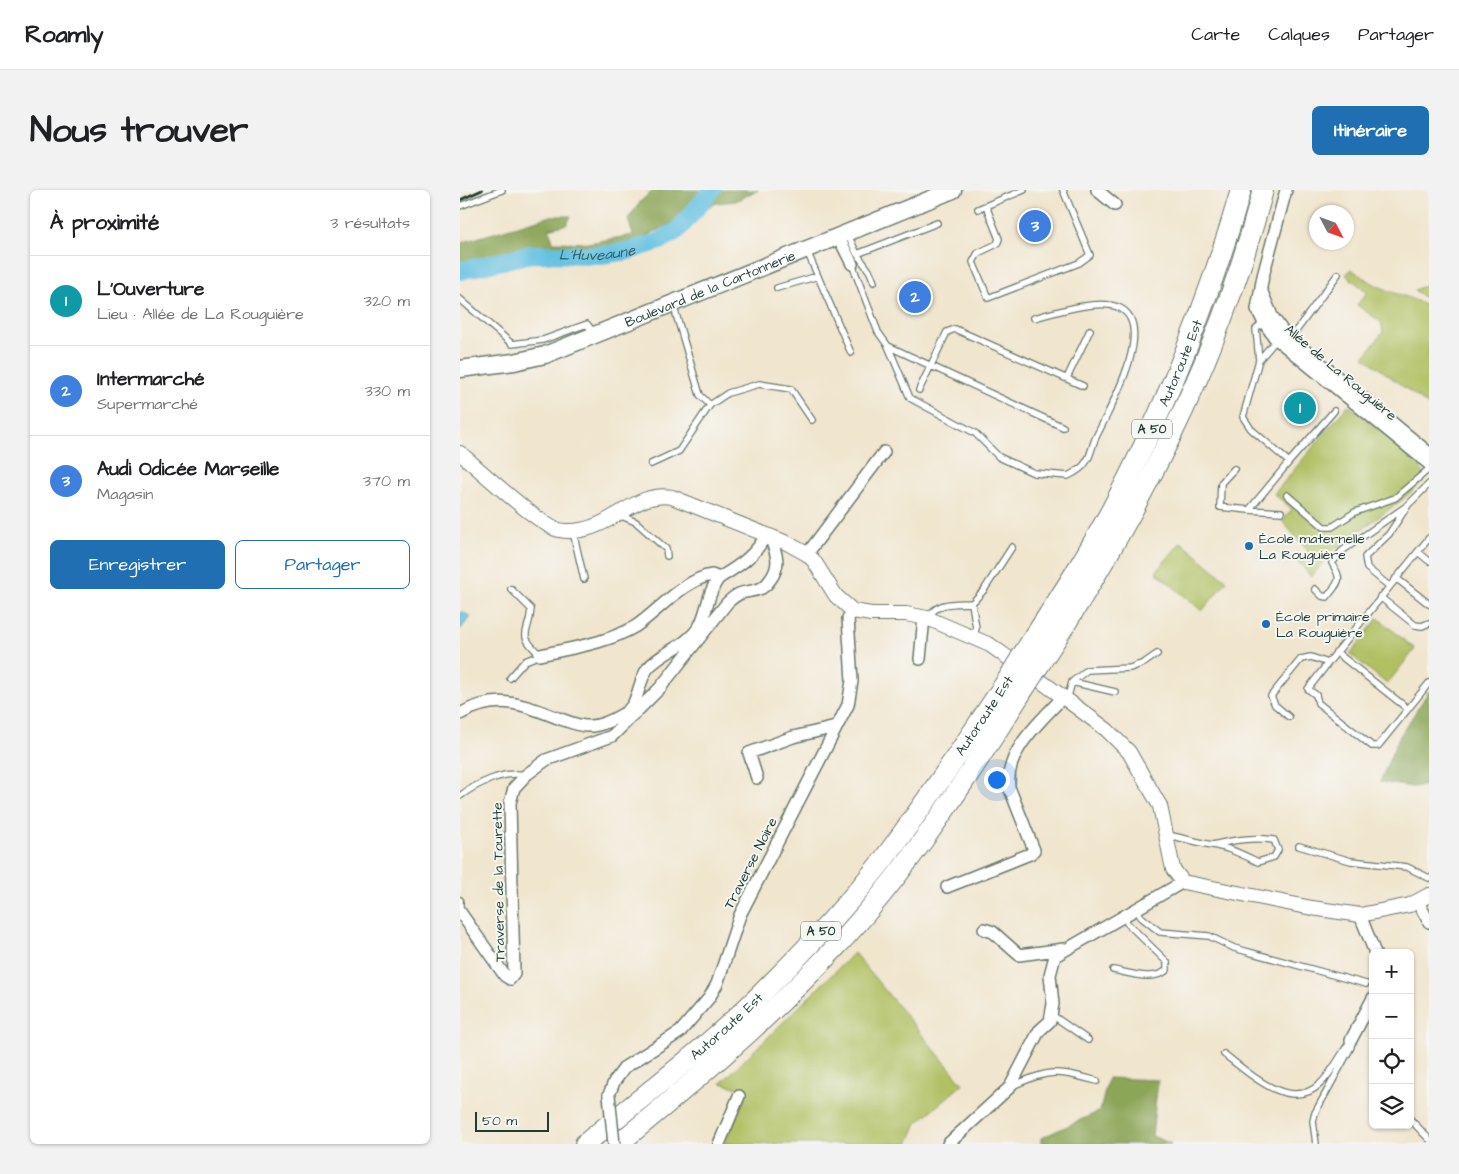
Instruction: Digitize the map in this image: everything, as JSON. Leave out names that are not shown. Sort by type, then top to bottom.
[{"type":"highway","points":[[1213,277],[1231,190]]},
{"type":"highway","name":"Autoroute Est","points":[[585,1144],[711,1041],[774,982],[882,861],[1017,681],[1033,657],[1112,510],[1145,444],[1188,348],[1241,190]]},
{"type":"highway","name":"Autoroute Est","points":[[1033,657],[1091,586],[1135,509],[1170,440],[1219,328],[1252,231],[1263,190]]},
{"type":"highway","name":"Autoroute Est","points":[[618,1144],[722,1058],[775,1010],[835,948],[896,876],[960,789],[1017,681]]},
{"type":"main road","name":"Boulevard de la Cartonnerie","points":[[460,369],[514,362],[545,355],[953,190]]},
{"type":"street","points":[[1097,190],[1115,205]]},
{"type":"street","name":"Allée de La Rouguière","points":[[1286,190],[1261,290],[1268,318],[1284,339],[1429,464]]},
{"type":"street","points":[[843,235],[855,259]]},
{"type":"street","name":"Allée de La Rouguière","points":[[1284,339],[1429,453]]},
{"type":"street","points":[[460,452],[548,527],[573,531],[592,528],[650,497],[660,494],[672,496],[807,554],[814,561],[836,596],[853,610],[871,614],[906,614],[925,617],[974,637],[1006,655],[1107,730],[1129,752],[1160,806],[1168,835],[1173,869],[1183,882],[1312,908],[1360,914],[1423,898],[1429,922]]},
{"type":"street","points":[[807,554],[884,452]]},
{"type":"street","points":[[460,714],[474,706],[499,701],[526,706],[587,726],[599,725],[624,714],[631,708],[649,668],[682,643],[699,627],[709,599],[720,578],[747,561],[768,536]]},
{"type":"street","name":"Traverse de la Tourette","points":[[460,912],[505,976],[510,979],[514,974],[510,803],[514,788],[526,775],[546,760],[612,736],[660,688],[727,603],[744,590],[762,588],[768,583],[778,566],[778,559],[768,536]]},
{"type":"street","points":[[540,654],[620,634],[636,625],[699,579],[712,575],[720,578]]},
{"type":"street","name":"Traverse Noire","points":[[614,1144],[609,1095],[614,1082],[625,1067],[680,1032],[709,998],[717,984],[740,915],[848,705],[851,694],[848,618],[853,610]]},
{"type":"street","points":[[920,659],[925,617]]},
{"type":"street","points":[[947,887],[1030,854],[1034,850],[1009,787],[1010,763],[1017,751],[1065,698]]},
{"type":"street","points":[[757,778],[749,753],[793,737],[836,728]]},
{"type":"street","points":[[948,1144],[1010,1087],[1039,1031],[1046,1026],[1052,1015],[1050,975],[1055,956],[1183,882]]},
{"type":"street","points":[[1360,914],[1373,949]]},
{"type":"street","points":[[984,928],[993,932],[1019,955],[1068,949]]},
{"type":"street","points":[[1351,1040],[1369,1006]]},
{"type":"street","points":[[719,1144],[739,1096]]},
{"type":"lane","points":[[460,206],[502,190]]},
{"type":"lane","points":[[978,209],[1024,190]]},
{"type":"lane","points":[[986,206],[999,239],[997,244],[978,253],[973,262],[988,298],[1079,263],[1090,255],[1063,190]]},
{"type":"lane","points":[[855,259],[937,223]]},
{"type":"lane","points":[[806,249],[851,352]]},
{"type":"lane","points":[[855,259],[870,272],[874,282]]},
{"type":"lane","points":[[855,259],[878,332],[888,346],[910,398],[975,433],[999,457],[1034,473],[1068,476],[1086,462],[1094,440],[1121,385],[1134,344],[1132,322],[1122,309],[1111,305],[1072,308],[1034,318]]},
{"type":"lane","name":"Allée de La Rouguière","points":[[1259,360],[1284,339],[1338,274]]},
{"type":"lane","points":[[777,288],[818,276]]},
{"type":"lane","points":[[460,299],[512,344],[542,340],[587,324],[595,335]]},
{"type":"lane","points":[[673,302],[700,395],[710,405]]},
{"type":"lane","points":[[1268,318],[1256,329],[1259,360],[1243,417],[1251,429],[1289,462]]},
{"type":"lane","points":[[919,390],[947,332],[955,328],[1083,386]]},
{"type":"lane","points":[[1067,378],[1090,330]]},
{"type":"lane","points":[[888,346],[1063,427]]},
{"type":"lane","points":[[651,464],[679,450],[710,405],[728,393],[760,384],[791,389],[812,420]]},
{"type":"lane","points":[[1249,510],[1334,411]]},
{"type":"lane","points":[[1234,469],[1222,484],[1220,507],[1281,512]]},
{"type":"lane","points":[[1287,495],[1324,527],[1332,528],[1354,512],[1395,498],[1429,469]]},
{"type":"lane","points":[[1315,589],[1322,596],[1327,597],[1340,580],[1340,576],[1332,563],[1342,551],[1408,505],[1429,484]]},
{"type":"lane","points":[[1389,586],[1367,568],[1365,557],[1389,534],[1408,505]]},
{"type":"lane","points":[[618,514],[636,522],[666,549],[667,556]]},
{"type":"lane","points":[[573,531],[584,579]]},
{"type":"lane","points":[[1429,538],[1308,689],[1316,695],[1318,703],[1372,746],[1378,746],[1429,683]]},
{"type":"lane","points":[[925,617],[934,608],[942,604],[972,603],[984,590],[1012,546]]},
{"type":"lane","points":[[1418,552],[1429,561]]},
{"type":"lane","points":[[1396,578],[1429,604]]},
{"type":"lane","points":[[510,678],[525,661],[540,654],[526,641],[524,636],[531,609],[511,589]]},
{"type":"lane","points":[[1380,597],[1415,625],[1422,626],[1429,623]]},
{"type":"lane","points":[[972,603],[976,628],[974,637]]},
{"type":"lane","points":[[1336,652],[1408,709]]},
{"type":"lane","points":[[1065,698],[1072,682],[1087,670],[1130,668],[1144,663],[1157,654]]},
{"type":"lane","points":[[1290,717],[1275,705],[1271,696],[1301,660],[1311,657],[1328,663]]},
{"type":"lane","points":[[1072,682],[1115,692]]},
{"type":"lane","points":[[460,796],[472,787],[498,778],[517,773],[526,775]]},
{"type":"lane","points":[[1168,835],[1213,845],[1232,848],[1258,862],[1274,857],[1278,850],[1274,840],[1268,839],[1236,838],[1213,845]]},
{"type":"lane","points":[[1299,846],[1351,861],[1407,867],[1429,878]]},
{"type":"lane","points":[[460,900],[460,912]]},
{"type":"lane","points":[[1136,909],[1141,917],[1160,932],[1209,936],[1234,948],[1366,984]]},
{"type":"lane","points":[[1113,970],[1150,976],[1162,975],[1167,970],[1167,962],[1127,923],[1125,915]]},
{"type":"lane","points":[[1052,1015],[1088,1040]]},
{"type":"lane","points":[[1224,1054],[1270,1088],[1286,1093],[1308,1091],[1322,1082],[1351,1040]]},
{"type":"lane","points":[[1316,1144],[1312,1121],[1351,1047],[1351,1040]]},
{"type":"lane","points":[[1010,1087],[1041,1073],[1062,1072],[1097,1081]]},
{"type":"lane","points":[[1414,1123],[1429,1139]]},
{"type":"green space","points":[[654,190],[758,190],[736,201],[717,203],[640,239],[594,252],[552,250],[460,276],[460,243],[551,216],[571,216],[567,224],[549,229],[553,242],[588,243],[633,235],[628,219],[641,201]]},
{"type":"green space","points":[[1351,269],[1376,285],[1413,299],[1429,308],[1429,406],[1364,357],[1383,332],[1381,322],[1357,305],[1367,292],[1346,275]]},
{"type":"green space","points":[[1429,284],[1429,301],[1414,290]]},
{"type":"green space","points":[[1348,405],[1423,465],[1420,469],[1428,476],[1402,500],[1335,549],[1311,577],[1297,560],[1308,551],[1282,521],[1292,509],[1274,494]]},
{"type":"green space","points":[[1181,542],[1227,581],[1202,611],[1156,572]]},
{"type":"green space","points":[[1378,618],[1415,649],[1387,684],[1350,654]]},
{"type":"green space","points":[[1429,691],[1429,785],[1412,787],[1380,782],[1398,739]]},
{"type":"green space","points":[[854,953],[963,1084],[917,1123],[908,1144],[724,1144],[748,1091],[721,1083]]},
{"type":"green space","points":[[1108,1078],[1158,1080],[1152,1136],[1171,1144],[1041,1144],[1041,1138],[1100,1111]]},
{"type":"water","points":[[462,611],[470,617],[460,630],[460,614]]},
{"type":"waterway","name":"L'Huveaune","points":[[460,271],[531,254],[600,255],[629,251],[660,241],[678,230],[712,190]]},
{"type":"railway","points":[[460,200],[482,190]]},
{"type":"place","name":"Audi Odicée Marseille","points":[[1035,226]]},
{"type":"place","name":"Intermarché","points":[[915,297]]},
{"type":"place","name":"L'Ouverture","points":[[1300,408]]},
{"type":"place","name":"École maternelle La Rouguière","points":[[1249,546]]},
{"type":"place","name":"École primaire La Rouguière","points":[[1266,624]]}]
